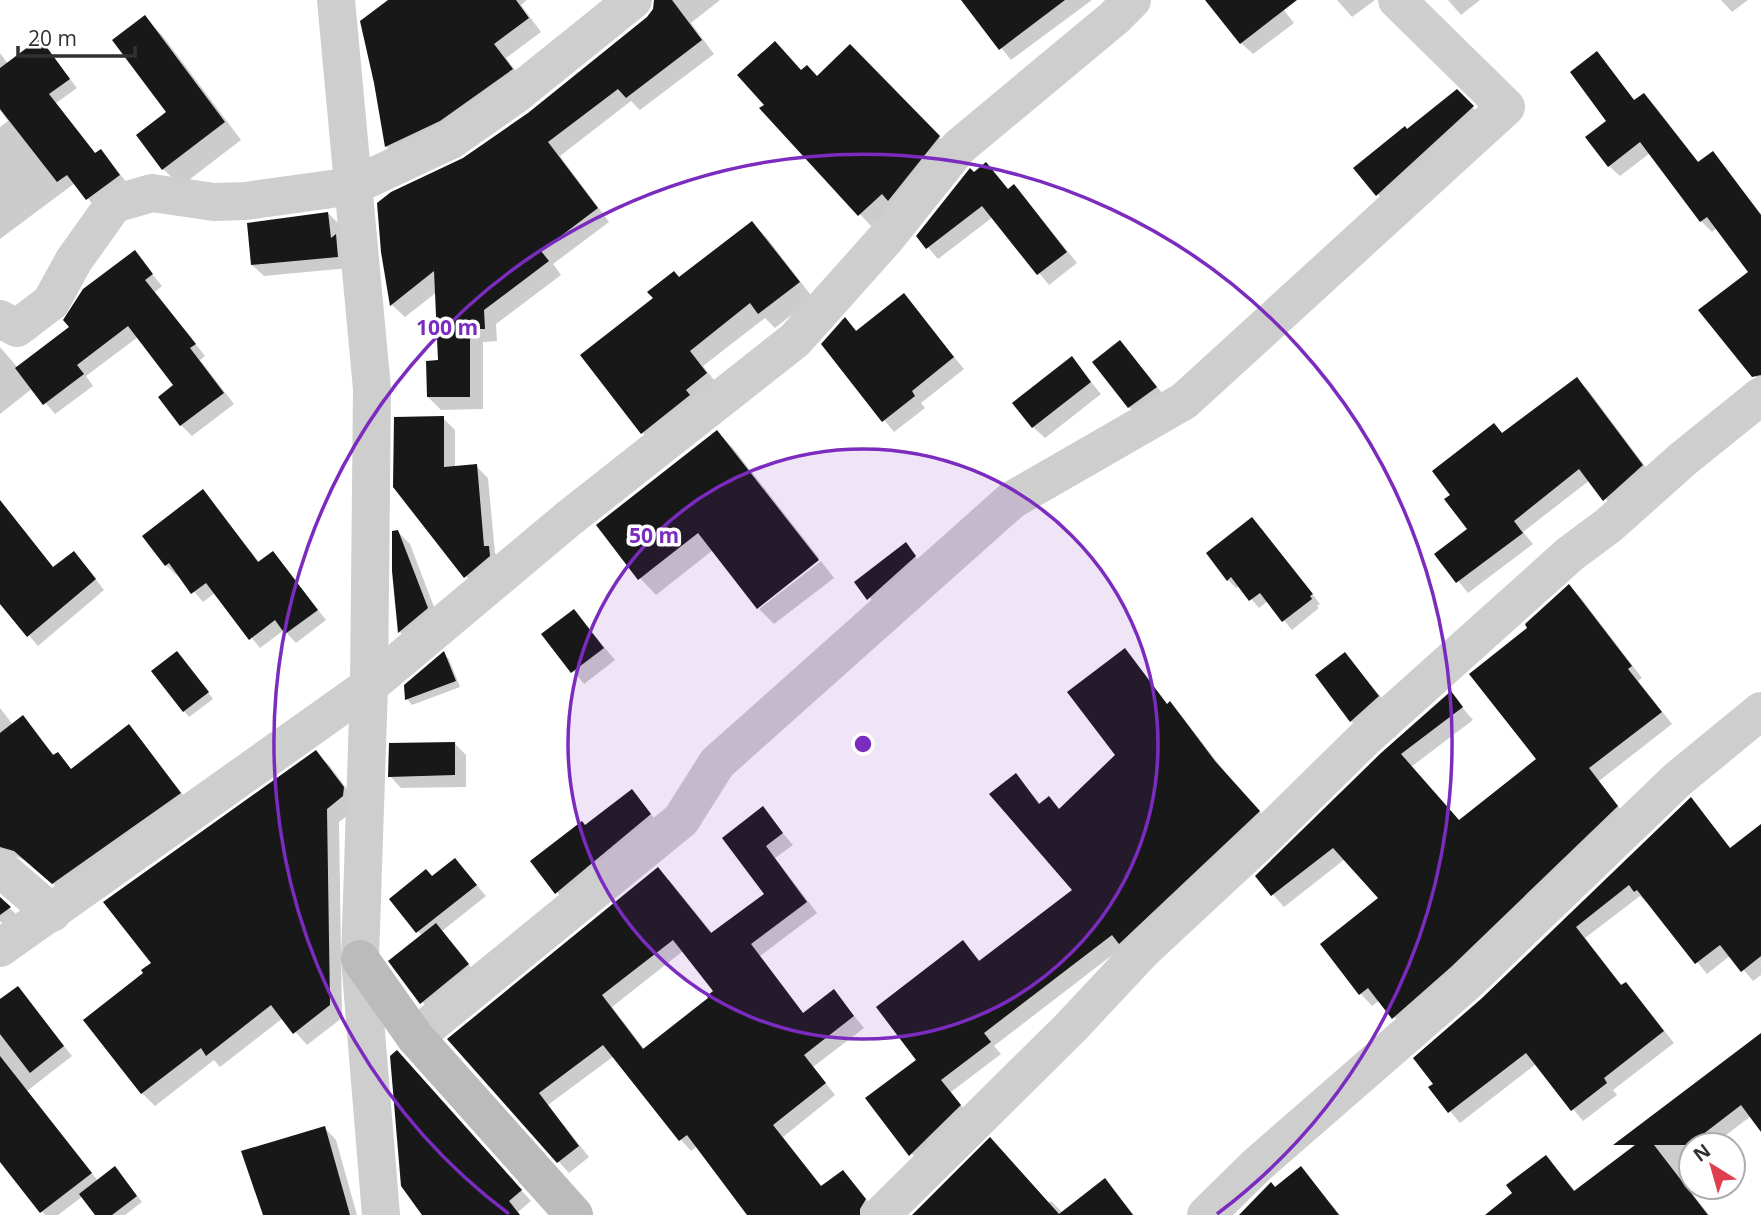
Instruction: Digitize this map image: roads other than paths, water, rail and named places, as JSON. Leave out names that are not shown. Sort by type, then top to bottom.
[{"type":"street","points":[[336,0],[372,389],[369,686],[360,959],[381,1215]]},
{"type":"street","points":[[0,319],[17,328],[51,302],[74,260],[114,204],[152,193],[214,202],[353,186],[451,140],[515,94],[632,0]]},
{"type":"street","points":[[0,948],[369,686],[568,519],[795,340],[887,237],[959,147],[1132,0]]},
{"type":"street","points":[[415,1037],[681,820],[717,763],[1012,500],[1184,401],[1506,107],[1397,0]]},
{"type":"street","points":[[881,1215],[1072,1026],[1143,950],[1256,845],[1366,737],[1540,580],[1761,396]]},
{"type":"street","points":[[1206,1215],[1257,1165],[1466,983],[1678,779],[1761,711]]},
{"type":"street","points":[[0,868],[52,913]]},
{"type":"street","points":[[360,959],[415,1037],[574,1215]]}]
